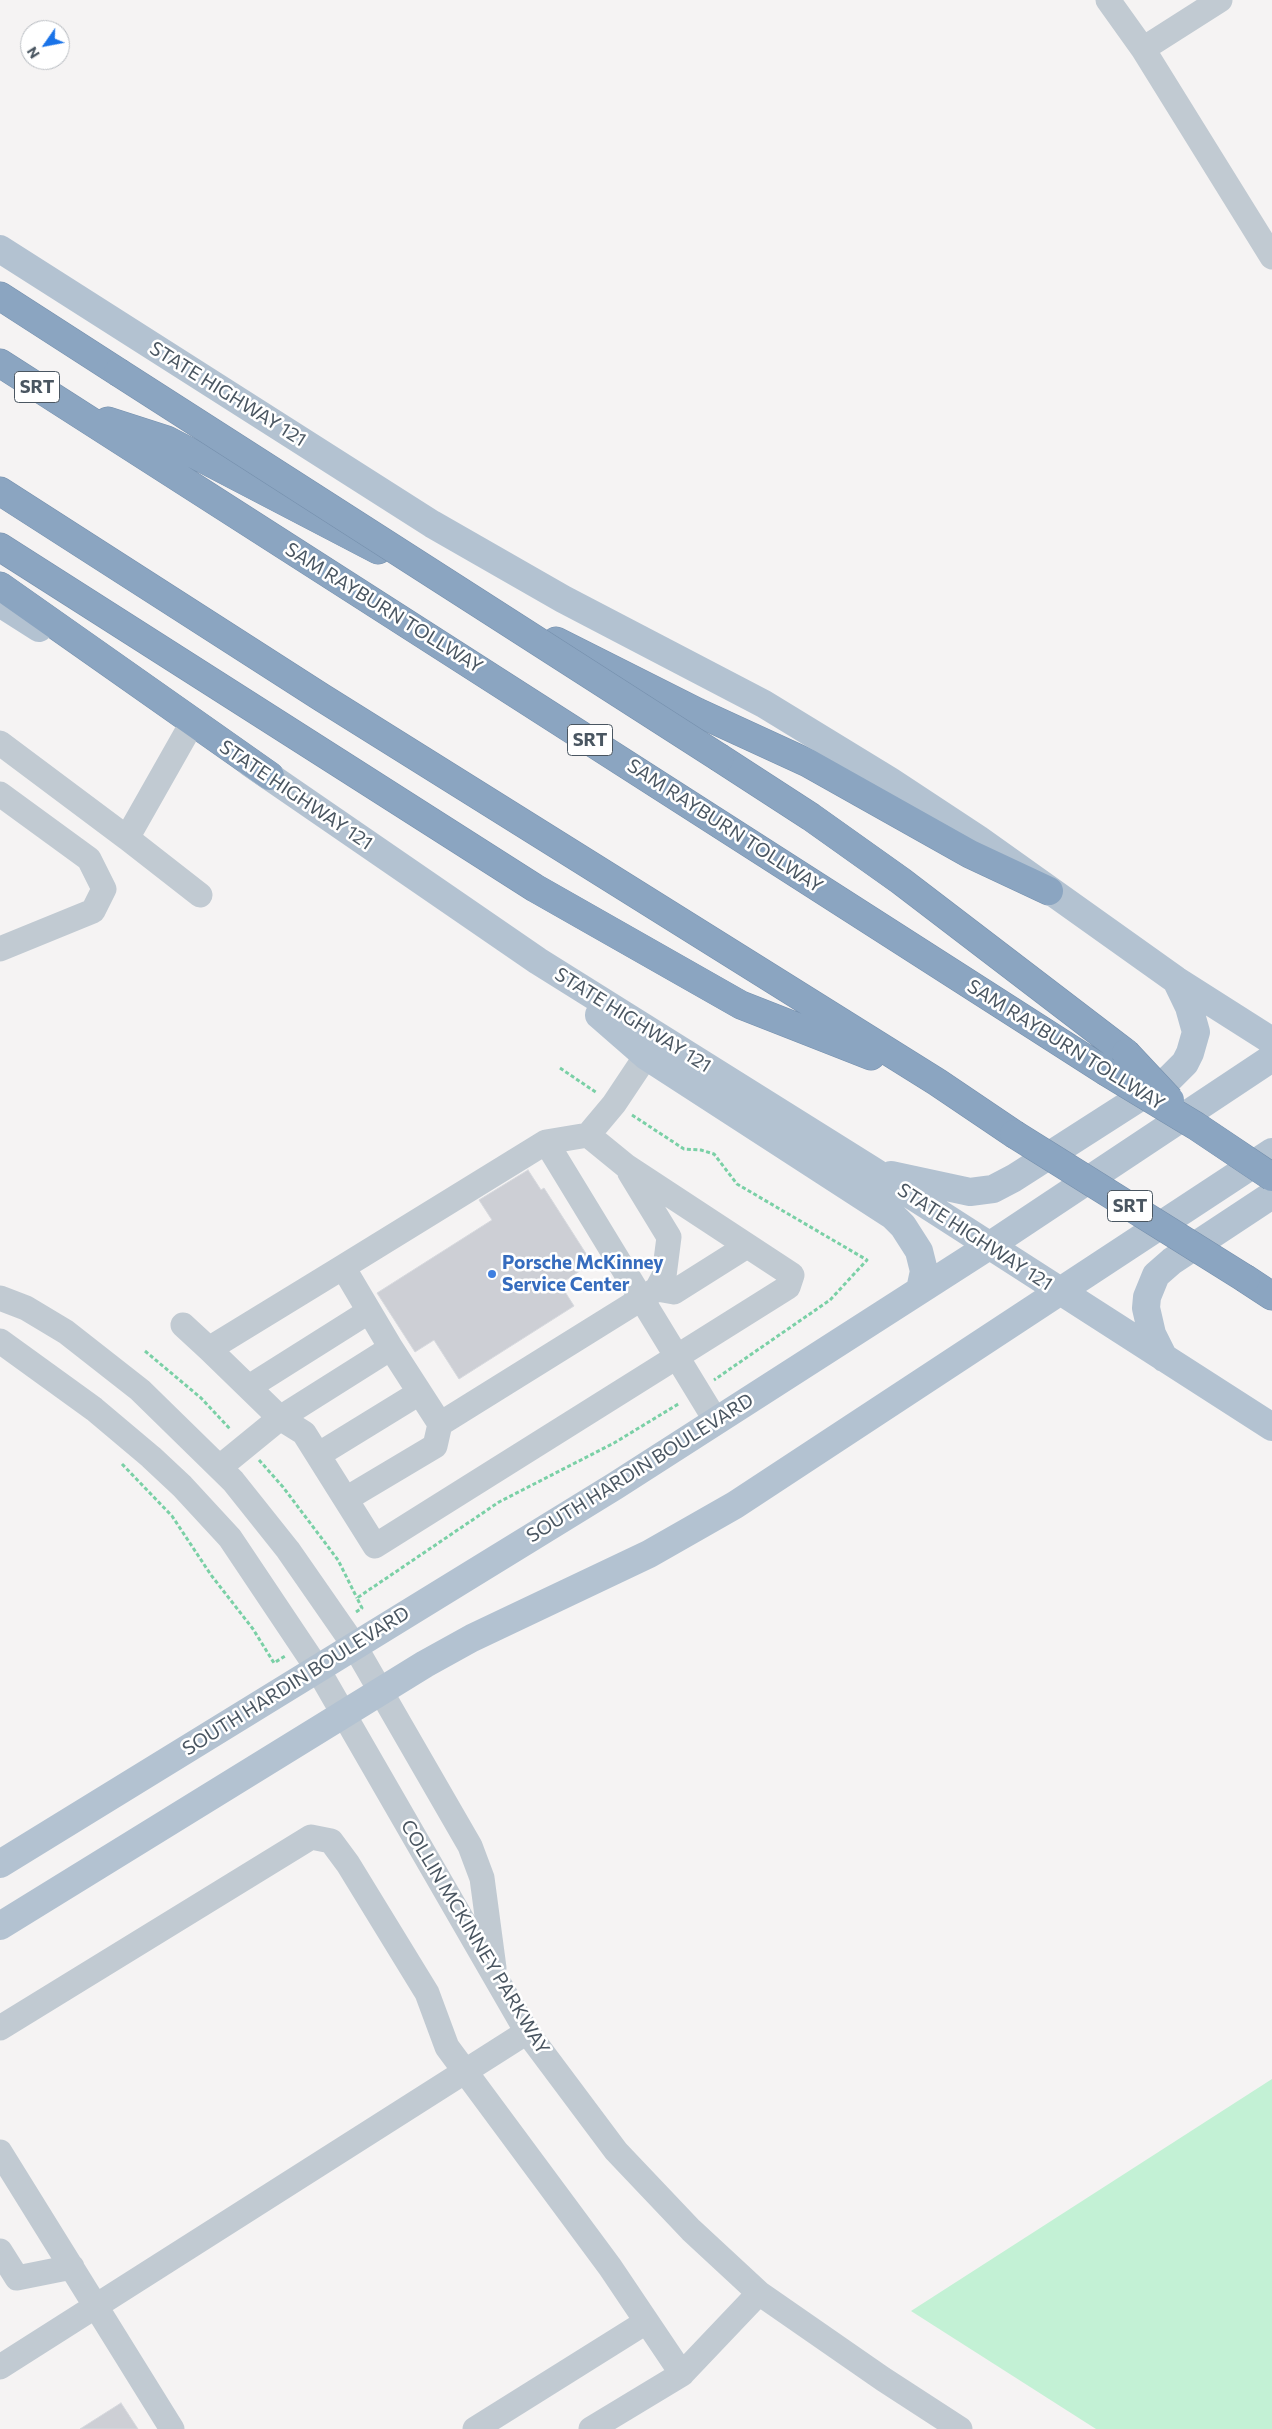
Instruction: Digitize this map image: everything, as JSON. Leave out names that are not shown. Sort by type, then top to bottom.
[{"type":"highway","points":[[0,296],[811,818],[901,881],[1126,1052],[1196,1126]]},
{"type":"highway","name":"SAM RAYBURN TOLLWAY","points":[[0,363],[448,648],[1105,1072],[1196,1126],[1272,1177]]},
{"type":"highway","points":[[74,410],[167,440],[300,511],[697,712],[808,763],[970,854],[1049,891]]},
{"type":"highway","name":"SRT","points":[[0,492],[321,697],[937,1082],[1014,1134],[1272,1296]]},
{"type":"highway","points":[[0,547],[535,888],[622,939],[741,1005],[937,1082]]},
{"type":"highway","points":[[0,586],[270,776]]},
{"type":"main road","name":"STATE HIGHWAY 121","points":[[0,249],[432,524],[563,599],[764,704],[890,781],[978,839],[1176,980],[1272,1042]]},
{"type":"main road","name":"STATE HIGHWAY 121","points":[[0,603],[270,776],[538,960],[872,1170],[1272,1427]]},
{"type":"main road","points":[[538,960],[646,1056],[893,1216],[912,1238],[923,1263],[923,1277],[920,1290]]},
{"type":"main road","points":[[872,1170],[970,1192],[993,1189],[1014,1178],[1170,1078],[1185,1063],[1196,1032],[1189,1007],[1176,980]]},
{"type":"main road","name":"SOUTH HARDIN BOULEVARD","points":[[0,1864],[615,1486],[989,1246],[1272,1058]]},
{"type":"main road","points":[[0,1926],[380,1691],[472,1638],[649,1554],[698,1527],[1272,1152]]},
{"type":"main road","points":[[1164,1358],[1152,1334],[1146,1308],[1147,1297],[1156,1275],[1172,1260],[1272,1195]]},
{"type":"street","points":[[1108,0],[1143,49],[1272,256]]},
{"type":"street","points":[[1143,49],[1220,0]]},
{"type":"street","points":[[127,838],[191,725]]},
{"type":"street","points":[[0,743],[127,838],[200,896]]},
{"type":"street","points":[[0,794],[89,859],[104,889],[93,911],[0,949]]},
{"type":"street","points":[[209,1349],[546,1142],[588,1136],[614,1104],[646,1056]]},
{"type":"street","points":[[183,1325],[280,1418],[304,1433],[375,1546],[788,1287],[792,1275],[626,1166],[588,1136]]},
{"type":"street","points":[[546,1142],[649,1294],[677,1358],[716,1421]]},
{"type":"street","points":[[346,1499],[435,1446],[440,1424],[649,1294],[664,1276],[669,1237],[626,1166]]},
{"type":"street","points":[[649,1294],[674,1292],[747,1246]]},
{"type":"street","points":[[343,1267],[368,1312],[440,1424]]},
{"type":"street","points":[[0,1298],[43,1317],[95,1354],[162,1410],[220,1467],[288,1550],[354,1645],[470,1846],[484,1888],[495,1978]]},
{"type":"street","points":[[248,1387],[368,1312]]},
{"type":"street","name":"COLLIN MCKINNEY PARKWAY","points":[[0,1340],[94,1409],[182,1486],[230,1538],[318,1668],[527,2032],[616,2151],[690,2230],[760,2293],[883,2379],[960,2429]]},
{"type":"street","points":[[220,1467],[280,1418],[391,1348]]},
{"type":"street","points":[[318,1455],[419,1393]]},
{"type":"street","points":[[0,2028],[311,1837],[331,1841],[348,1864],[427,1993],[447,2046],[610,2267],[682,2374]]},
{"type":"street","points":[[0,2367],[527,2032]]},
{"type":"street","points":[[0,2152],[172,2429]]},
{"type":"street","points":[[0,2251],[17,2278],[72,2267]]},
{"type":"street","points":[[591,2429],[682,2374],[760,2293]]},
{"type":"street","points":[[475,2429],[646,2322]]},
{"type":"path","points":[[145,1351],[201,1398],[283,1487],[338,1560],[357,1598]]},
{"type":"green space","points":[[1272,2079],[1272,2429],[1096,2429],[911,2311]]},
{"type":"building","name":"Porsche McKinney Service Center","points":[[528,1170],[541,1190],[544,1188],[592,1263],[560,1284],[574,1306],[459,1379],[434,1340],[415,1352],[377,1293],[492,1220],[479,1200]]},
{"type":"building","points":[[121,2403],[138,2429],[80,2429]]},
{"type":"place","name":"Porsche McKinney Service Center","points":[[492,1274]]}]
